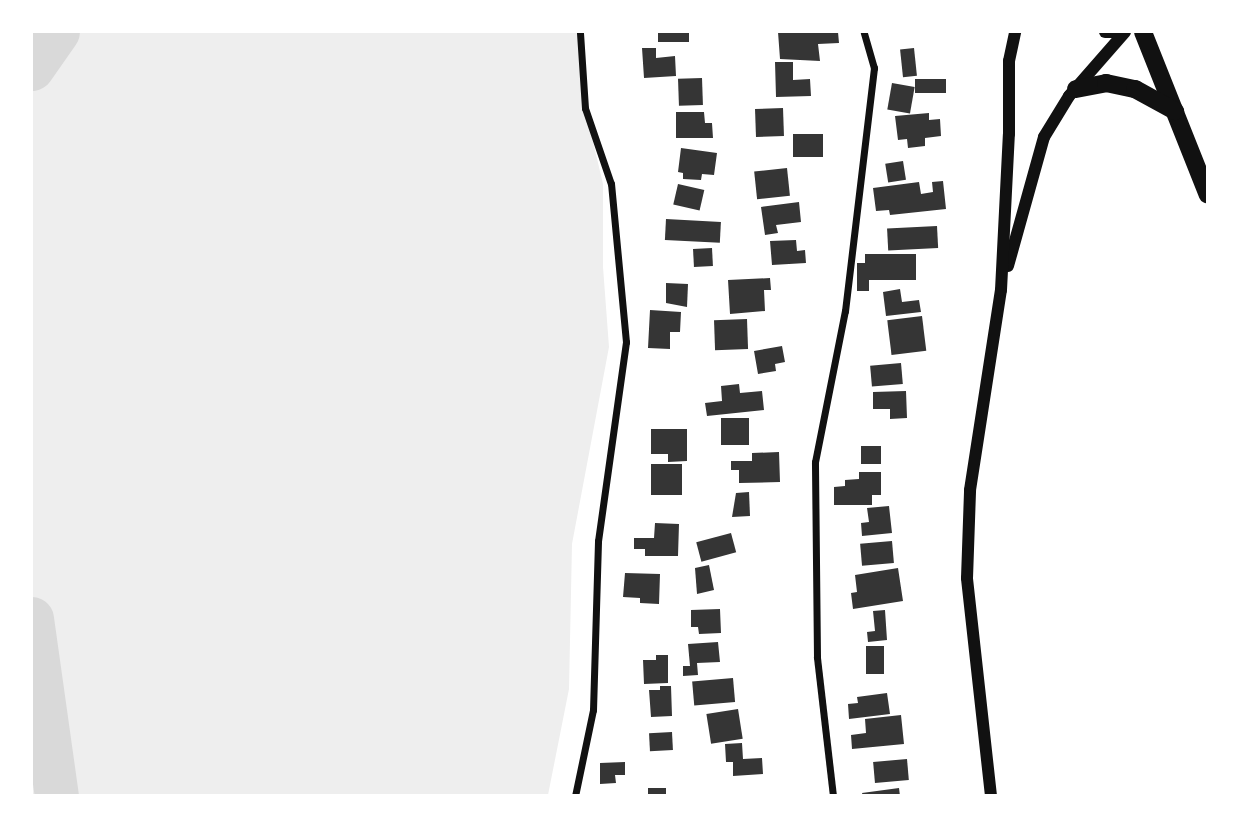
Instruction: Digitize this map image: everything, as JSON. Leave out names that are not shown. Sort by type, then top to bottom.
[{"type":"main road","points":[[1143,32],[1208,195]]},
{"type":"main road","points":[[1076,89],[1106,83],[1135,89],[1175,111]]},
{"type":"street","points":[[575,796],[593,710],[598,541],[626,342],[611,184],[585,108],[580,32]]},
{"type":"street","points":[[833,796],[817,657],[815,462],[845,311],[874,68],[864,32]]},
{"type":"street","points":[[991,796],[967,578],[970,490],[1001,290],[1009,134],[1009,61],[1015,32]]},
{"type":"street","points":[[1105,32],[1116,32]]},
{"type":"street","points":[[1001,290],[1044,137],[1076,89],[1125,32]]},
{"type":"shaded area","points":[[32,32],[580,32],[585,108],[603,184],[603,267],[609,347],[572,544],[569,689],[548,795],[32,795]]},
{"type":"building","points":[[658,32],[689,32],[689,42],[658,42]]},
{"type":"building","points":[[778,32],[838,32],[839,43],[818,44],[820,61],[780,59]]},
{"type":"building","points":[[642,48],[656,48],[656,58],[675,56],[676,76],[644,78]]},
{"type":"building","points":[[914,48],[917,76],[903,77],[900,49]]},
{"type":"building","points":[[775,62],[793,62],[793,80],[810,79],[811,96],[776,97]]},
{"type":"building","points":[[702,78],[703,105],[679,106],[678,79]]},
{"type":"building","points":[[915,79],[946,79],[946,93],[915,93]]},
{"type":"building","points":[[892,83],[915,87],[910,114],[887,110]]},
{"type":"building","points":[[783,108],[784,136],[756,137],[755,109]]},
{"type":"building","points":[[676,112],[704,112],[705,123],[712,123],[713,138],[676,138]]},
{"type":"building","points":[[929,113],[929,120],[940,119],[941,136],[925,138],[925,146],[908,148],[907,139],[898,140],[895,116]]},
{"type":"building","points":[[793,134],[823,134],[823,157],[793,157]]},
{"type":"building","points":[[681,148],[717,153],[714,175],[702,174],[701,180],[683,179],[683,173],[678,172]]},
{"type":"building","points":[[903,161],[906,180],[888,183],[885,164]]},
{"type":"building","points":[[787,168],[790,196],[757,199],[754,171]]},
{"type":"building","points":[[943,181],[946,209],[890,215],[889,210],[876,211],[873,188],[919,182],[921,194],[933,192],[932,182]]},
{"type":"building","points":[[678,184],[704,190],[700,211],[673,204]]},
{"type":"building","points":[[799,202],[801,222],[776,225],[778,233],[765,235],[761,207]]},
{"type":"building","points":[[666,219],[721,222],[720,243],[665,240]]},
{"type":"building","points":[[937,226],[938,248],[888,251],[887,229]]},
{"type":"building","points":[[796,240],[797,251],[805,250],[806,263],[772,265],[770,241]]},
{"type":"building","points":[[712,248],[713,266],[694,267],[693,249]]},
{"type":"building","points":[[865,254],[916,254],[916,280],[869,280],[869,291],[857,291],[857,263],[865,263]]},
{"type":"building","points":[[770,278],[771,290],[764,290],[765,311],[730,314],[728,280]]},
{"type":"building","points":[[666,283],[688,284],[687,307],[666,303]]},
{"type":"building","points":[[900,289],[902,302],[919,300],[921,312],[886,316],[883,292]]},
{"type":"building","points":[[650,310],[681,312],[680,332],[670,332],[670,349],[648,348]]},
{"type":"building","points":[[922,316],[926,351],[892,355],[887,320]]},
{"type":"building","points":[[747,319],[748,349],[715,350],[714,320]]},
{"type":"building","points":[[782,346],[785,362],[775,364],[776,371],[758,374],[754,351]]},
{"type":"building","points":[[901,363],[903,384],[872,387],[870,366]]},
{"type":"building","points":[[739,384],[740,393],[762,391],[764,410],[707,416],[705,403],[722,401],[721,386]]},
{"type":"building","points":[[906,391],[907,418],[890,419],[890,409],[873,409],[873,392]]},
{"type":"building","points":[[721,418],[749,418],[749,445],[721,445]]},
{"type":"building","points":[[651,429],[687,429],[687,461],[668,462],[668,454],[651,454]]},
{"type":"building","points":[[861,446],[881,446],[881,464],[861,464]]},
{"type":"building","points":[[779,452],[780,482],[739,483],[739,470],[731,470],[731,461],[752,461],[752,453]]},
{"type":"building","points":[[651,464],[682,464],[682,495],[651,495]]},
{"type":"building","points":[[859,472],[881,472],[881,495],[872,495],[872,505],[834,505],[834,487],[845,486],[845,480],[859,479]]},
{"type":"building","points":[[749,492],[750,516],[732,517],[736,493]]},
{"type":"building","points":[[889,506],[892,533],[862,536],[861,523],[869,522],[867,508]]},
{"type":"building","points":[[655,523],[679,524],[678,556],[645,556],[645,549],[634,549],[634,538],[654,538]]},
{"type":"building","points":[[731,533],[736,552],[701,562],[696,542]]},
{"type":"building","points":[[892,541],[894,563],[862,566],[860,544]]},
{"type":"building","points":[[709,565],[714,590],[697,594],[695,568]]},
{"type":"building","points":[[898,568],[903,601],[853,609],[851,593],[857,592],[855,575]]},
{"type":"building","points":[[625,573],[660,574],[659,604],[640,603],[640,598],[623,597]]},
{"type":"building","points":[[720,609],[721,633],[699,634],[698,627],[691,627],[691,610]]},
{"type":"building","points":[[885,610],[887,640],[868,642],[867,632],[875,631],[873,611]]},
{"type":"building","points":[[718,642],[720,662],[697,663],[698,675],[683,676],[683,666],[690,666],[688,644]]},
{"type":"building","points":[[866,646],[884,646],[884,674],[866,674]]},
{"type":"building","points":[[656,655],[668,655],[668,683],[644,684],[643,660],[656,660]]},
{"type":"building","points":[[733,678],[735,702],[694,705],[692,682]]},
{"type":"building","points":[[660,686],[671,686],[672,716],[651,717],[649,690],[660,690]]},
{"type":"building","points":[[887,693],[890,714],[849,719],[848,704],[858,703],[857,697]]},
{"type":"building","points":[[738,709],[743,739],[711,744],[706,714]]},
{"type":"building","points":[[901,715],[904,744],[852,749],[851,735],[866,733],[865,719]]},
{"type":"building","points":[[672,732],[673,750],[650,751],[649,733]]},
{"type":"building","points":[[742,743],[743,759],[762,758],[763,774],[733,776],[733,762],[726,762],[725,744]]},
{"type":"building","points":[[907,759],[909,780],[875,783],[873,762]]},
{"type":"building","points":[[625,762],[625,775],[615,775],[616,783],[600,784],[600,763]]},
{"type":"building","points":[[648,788],[666,788],[666,796],[648,796]]},
{"type":"building","points":[[899,788],[900,796],[863,796],[862,793]]},
{"type":"waterway","points":[[32,69],[58,32]]},
{"type":"waterway","points":[[32,619],[57,796]]}]
